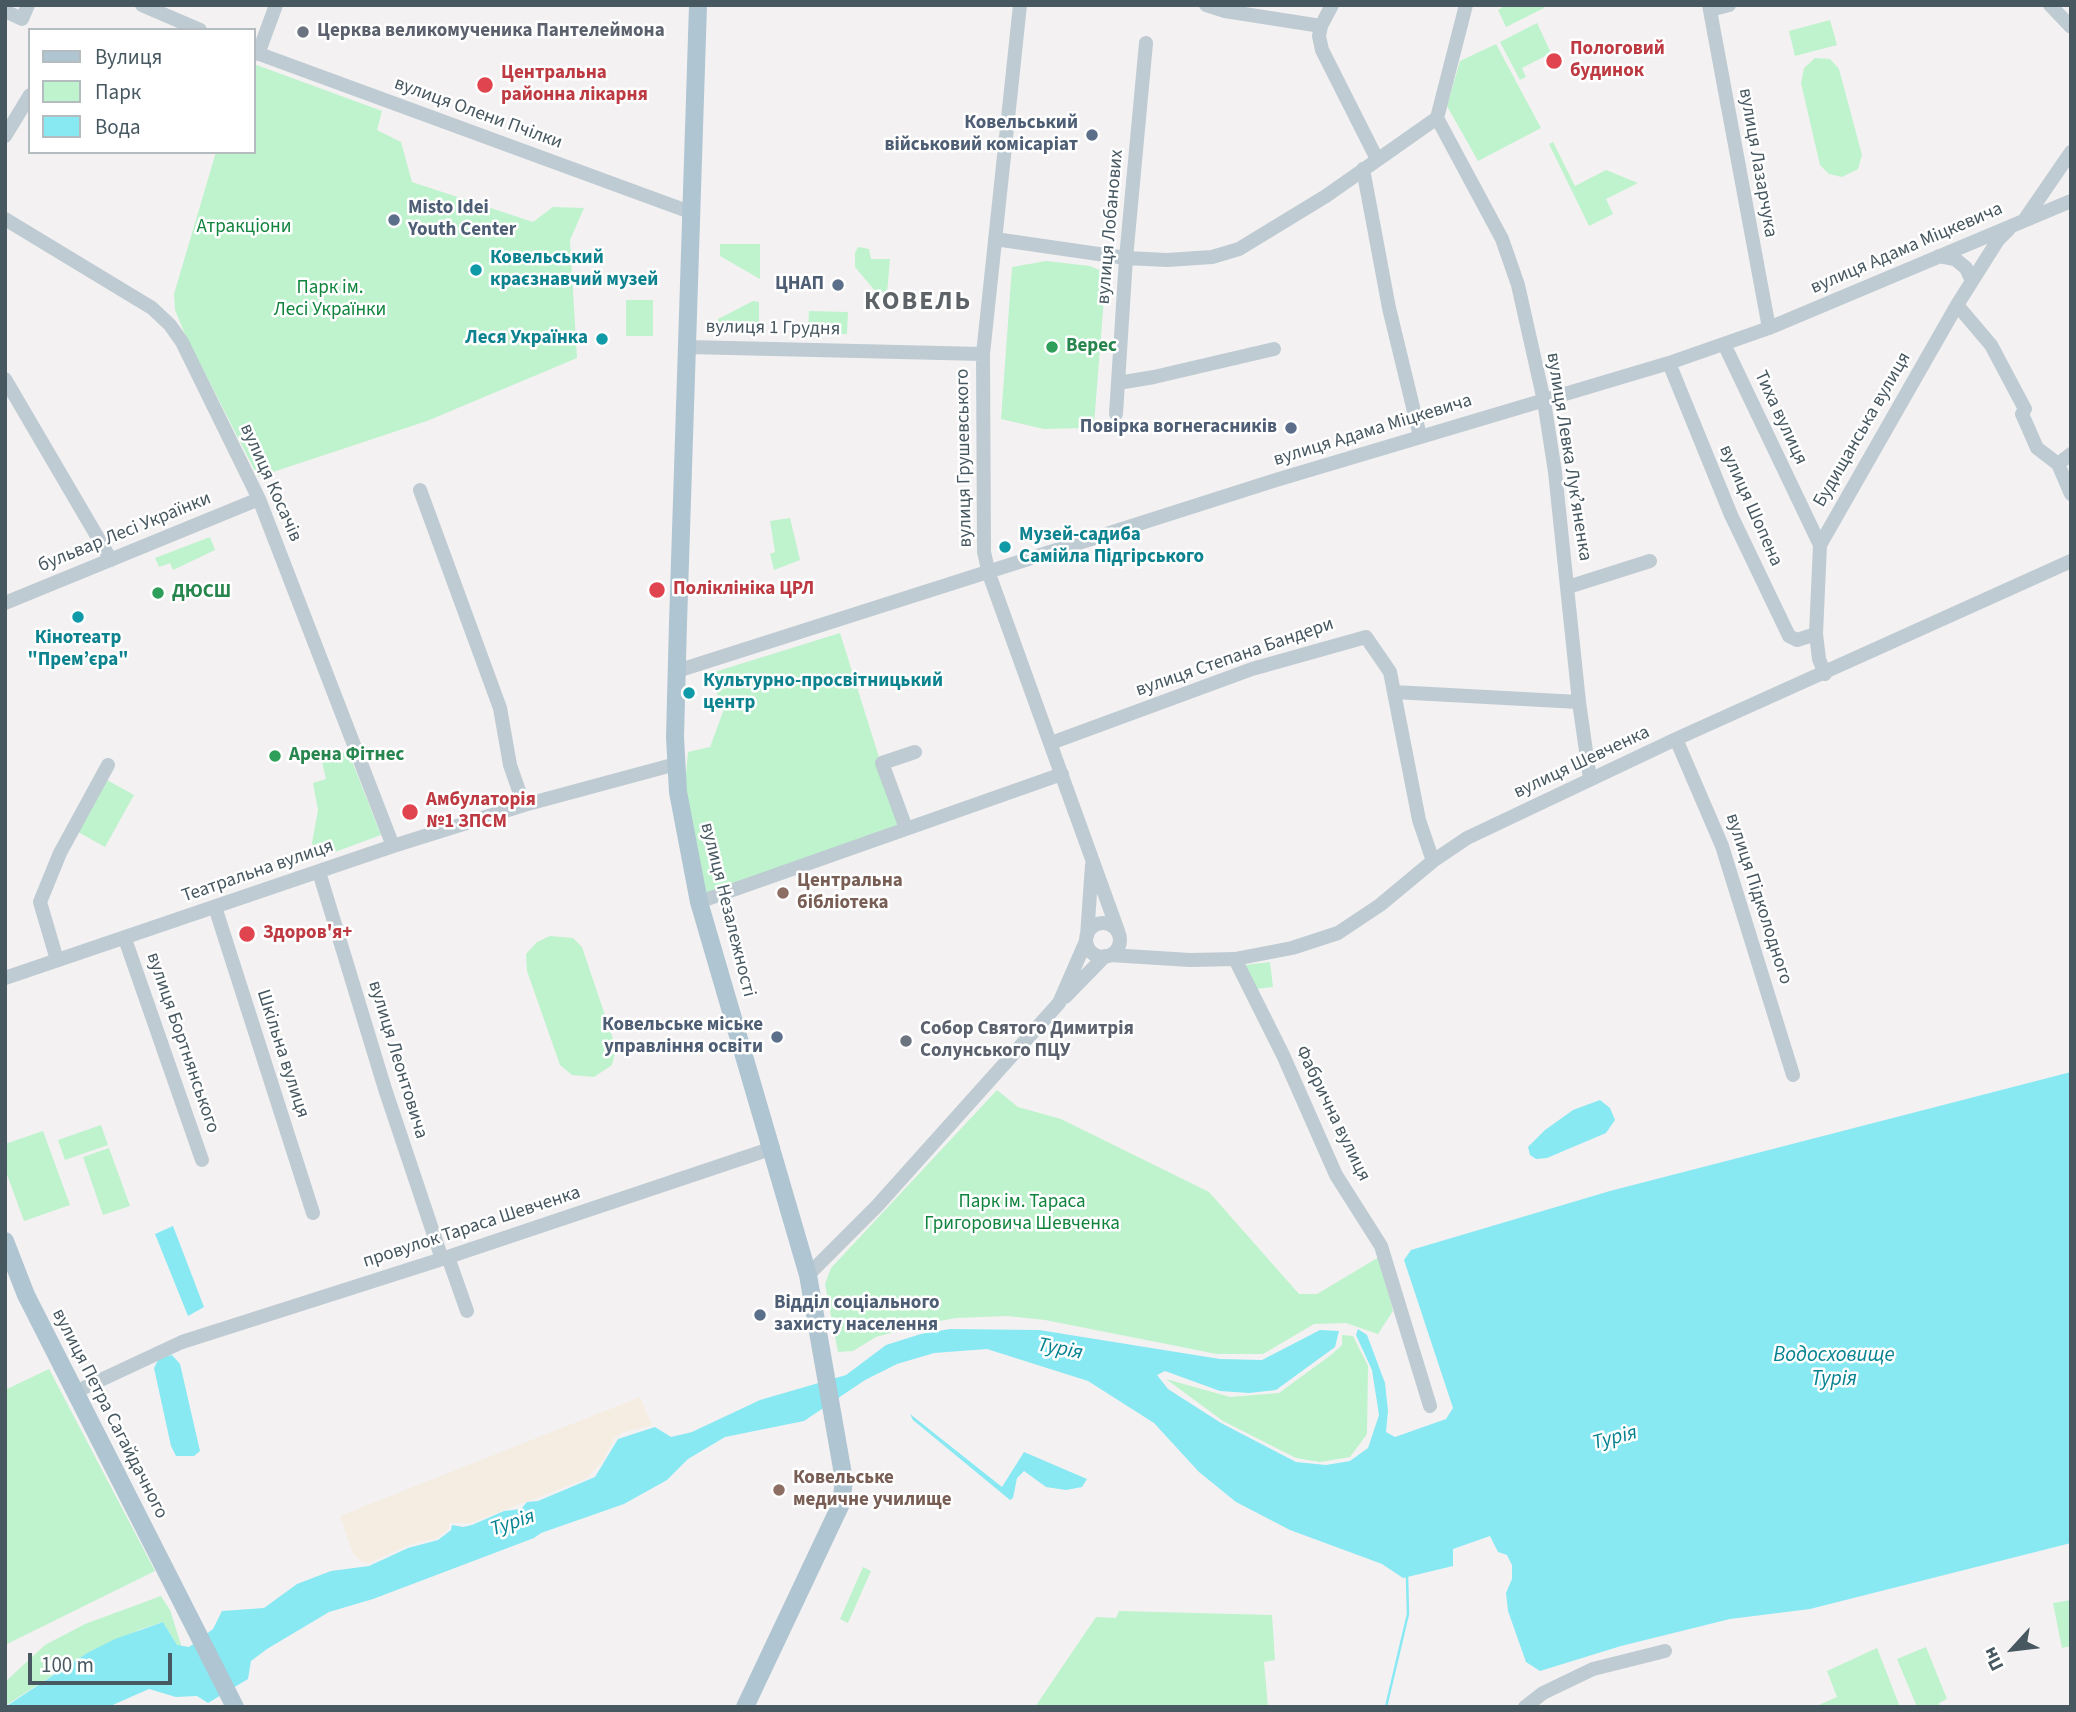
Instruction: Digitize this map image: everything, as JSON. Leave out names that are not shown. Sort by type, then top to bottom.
[{"type":"main road","name":"вулиця Незалежності","points":[[698,5],[676,764],[682,824],[699,902],[808,1275],[821,1336],[844,1480],[841,1504],[745,1707]]},
{"type":"main road","name":"вулиця Петра Сагайдачного","points":[[5,1241],[26,1295],[234,1704]]},
{"type":"street","points":[[5,11],[22,19],[28,5]]},
{"type":"street","points":[[142,5],[195,28]]},
{"type":"street","points":[[256,53],[276,5]]},
{"type":"street","name":"вулиця Грушевського","points":[[1020,5],[983,354],[984,540],[989,574],[1092,860],[1087,938],[1059,1003]]},
{"type":"street","points":[[1206,5],[1291,24],[1321,26]]},
{"type":"street","points":[[1332,5],[1321,26],[1319,36],[1322,50],[1377,159]]},
{"type":"street","points":[[995,239],[1126,258],[1186,260],[1212,257],[1239,249],[1437,118],[1466,5]]},
{"type":"street","points":[[1709,7],[1729,5]]},
{"type":"street","points":[[2050,5],[2071,27]]},
{"type":"street","name":"вулиця Лазарчука","points":[[1709,7],[1769,328]]},
{"type":"street","name":"вулиця Лобанових","points":[[1116,414],[1126,258],[1146,43]]},
{"type":"street","name":"вулиця Олени Пчілки","points":[[256,53],[411,117],[690,212]]},
{"type":"street","points":[[5,136],[28,98]]},
{"type":"street","name":"вулиця Левка Лукʼяненка","points":[[1437,118],[1502,239],[1518,285],[1544,401],[1590,779]]},
{"type":"street","name":"Будищанська вулиця","points":[[1825,674],[1819,659],[1816,634],[1820,545],[1957,305],[1998,240],[2018,223],[2071,152]]},
{"type":"street","points":[[1363,169],[1389,308],[1420,436]]},
{"type":"street","name":"вулиця Адама Міцкевича","points":[[677,671],[989,574],[1121,528],[1669,363],[1769,328],[2071,201]]},
{"type":"street","name":"вулиця Косачів","points":[[5,219],[152,308],[170,325],[258,499],[393,846]]},
{"type":"street","points":[[1939,256],[1955,259],[1966,268],[1972,281]]},
{"type":"street","points":[[1957,305],[1991,345],[2025,409],[2022,414],[2037,448],[2058,464],[2071,494]]},
{"type":"street","name":"Тиха вулиця","points":[[1724,344],[1820,545]]},
{"type":"street","name":"вулиця 1 Грудня","points":[[688,347],[983,354]]},
{"type":"street","points":[[1118,383],[1274,349]]},
{"type":"street","name":"вулиця Шопена","points":[[1669,363],[1731,515],[1789,636],[1797,640],[1816,634]]},
{"type":"street","points":[[5,379],[111,559]]},
{"type":"street","points":[[2058,464],[2071,454]]},
{"type":"street","points":[[420,490],[500,708],[510,765],[524,805]]},
{"type":"street","name":"бульвар Лесі Українки","points":[[5,603],[258,499]]},
{"type":"street","points":[[1568,587],[1650,561]]},
{"type":"street","name":"вулиця Шевченка","points":[[1107,956],[1235,959],[1292,948],[1338,933],[1380,905],[1433,861],[1467,838],[1676,739],[2071,561]]},
{"type":"street","name":"вулиця Степана Бандери","points":[[1051,743],[1252,669],[1366,637],[1390,672],[1419,820],[1433,861]]},
{"type":"street","points":[[1394,692],[1579,702]]},
{"type":"street","name":"вулиця Підколодного","points":[[1676,739],[1722,846],[1793,1074]]},
{"type":"street","points":[[906,828],[882,762],[915,752]]},
{"type":"street","name":"Театральна вулиця","points":[[5,978],[393,846],[524,805],[676,764]]},
{"type":"street","points":[[57,960],[40,902],[60,853],[108,765]]},
{"type":"street","points":[[699,902],[1062,774]]},
{"type":"street","points":[[808,1275],[877,1206],[1059,1003],[1118,948],[1119,934],[1092,860]]},
{"type":"street","name":"вулиця Леонтовича","points":[[319,872],[385,1089],[445,1258],[467,1311]]},
{"type":"street","name":"Шкільна вулиця","points":[[215,907],[313,1213]]},
{"type":"street","points":[[1107,956],[1090,951],[1087,938],[1098,924],[1109,924],[1141,955]]},
{"type":"street","name":"вулиця Бортнянського","points":[[125,939],[202,1160]]},
{"type":"street","name":"Фабрична вулиця","points":[[1235,959],[1283,1055],[1336,1175],[1381,1246],[1430,1406]]},
{"type":"street","name":"провулок Тараса Шевченка","points":[[75,1392],[182,1342],[445,1258],[773,1148]]},
{"type":"street","points":[[1525,1707],[1543,1693],[1593,1669],[1665,1651]]},
{"type":"green space","points":[[1506,5],[1543,5],[1544,8],[1506,27],[1498,10]]},
{"type":"green space","points":[[1830,20],[1837,45],[1795,56],[1789,31]]},
{"type":"green space","points":[[1537,23],[1551,53],[1522,68],[1526,77],[1520,80],[1500,42]]},
{"type":"green space","points":[[1496,44],[1541,128],[1478,161],[1447,106],[1460,61]]},
{"type":"green space","points":[[1815,58],[1830,59],[1839,69],[1862,155],[1858,169],[1842,177],[1829,174],[1820,165],[1801,83],[1804,68]]},
{"type":"green space","name":"Парк ім. Лесі Українки","points":[[256,65],[382,111],[377,130],[401,142],[412,182],[533,222],[553,207],[584,208],[570,240],[577,358],[427,421],[258,477],[184,332],[175,310],[174,294],[215,154],[256,154]]},
{"type":"green space","points":[[1553,142],[1575,186],[1606,170],[1638,183],[1606,199],[1613,214],[1589,226],[1549,144]]},
{"type":"green space","points":[[720,244],[760,244],[760,279],[720,256]]},
{"type":"green space","points":[[858,247],[869,249],[871,259],[890,259],[887,293],[876,292],[855,267]]},
{"type":"green space","points":[[1046,261],[1090,266],[1106,273],[1094,424],[1083,428],[1044,429],[1001,419],[1012,267]]},
{"type":"green space","points":[[626,300],[653,300],[653,336],[626,336]]},
{"type":"green space","points":[[753,301],[759,302],[759,334],[717,334],[718,319]]},
{"type":"green space","points":[[809,311],[848,312],[847,334],[808,332]]},
{"type":"green space","points":[[790,518],[800,560],[774,570],[770,554],[775,552],[770,521]]},
{"type":"green space","points":[[210,537],[215,550],[173,570],[170,563],[159,567],[155,558]]},
{"type":"green space","points":[[840,633],[900,824],[705,894],[685,786],[688,752],[710,747],[724,709],[708,674]]},
{"type":"green space","points":[[348,751],[381,835],[316,859],[312,843],[318,810],[313,783],[326,779],[322,762]]},
{"type":"green space","points":[[107,780],[134,795],[105,847],[78,832]]},
{"type":"green space","points":[[550,936],[573,938],[582,947],[616,1048],[612,1065],[594,1077],[572,1075],[560,1065],[527,971],[526,954],[537,942]]},
{"type":"green space","points":[[1270,962],[1273,987],[1256,989],[1245,965]]},
{"type":"green space","name":"Парк ім. Тараса Григоровича Шевченка","points":[[997,1090],[1018,1107],[1061,1119],[1209,1192],[1299,1294],[1317,1294],[1379,1257],[1393,1311],[1378,1334],[1346,1323],[1314,1324],[1263,1354],[1217,1354],[1045,1320],[1007,1316],[956,1318],[923,1324],[876,1337],[853,1351],[838,1352],[825,1284],[831,1268]]},
{"type":"green space","points":[[101,1125],[108,1145],[65,1160],[58,1140]]},
{"type":"green space","points":[[43,1131],[70,1205],[24,1221],[5,1169],[5,1144]]},
{"type":"green space","points":[[109,1148],[130,1206],[103,1215],[83,1157]]},
{"type":"green space","points":[[1342,1335],[1353,1336],[1368,1366],[1367,1434],[1350,1457],[1320,1462],[1296,1458],[1223,1421],[1166,1379],[1230,1397],[1279,1393],[1342,1345]]},
{"type":"green space","points":[[49,1369],[155,1571],[5,1645],[5,1390]]},
{"type":"green space","points":[[863,1567],[871,1571],[848,1623],[840,1619]]},
{"type":"green space","points":[[161,1596],[170,1610],[182,1648],[177,1645],[163,1622],[141,1629],[87,1653],[5,1706],[5,1682],[45,1645],[85,1624]]},
{"type":"green space","points":[[2071,1600],[2071,1646],[2062,1648],[2053,1603]]},
{"type":"green space","points":[[1119,1611],[1272,1615],[1275,1660],[1264,1662],[1268,1707],[1035,1707],[1096,1617],[1116,1618]]},
{"type":"green space","points":[[1926,1647],[1947,1699],[1939,1703],[1940,1707],[1917,1707],[1897,1659]]},
{"type":"green space","points":[[1877,1648],[1900,1707],[1814,1707],[1837,1697],[1827,1671]]},
{"type":"sand","points":[[640,1397],[652,1425],[621,1433],[614,1439],[603,1461],[586,1479],[471,1523],[450,1523],[448,1529],[437,1538],[406,1546],[369,1563],[362,1562],[353,1554],[340,1516]]},
{"type":"water","name":"Водосховище Турія","points":[[2071,1072],[2071,1543],[1810,1609],[1730,1619],[1621,1646],[1540,1671],[1526,1662],[1508,1611],[1506,1593],[1512,1579],[1512,1565],[1507,1555],[1498,1552],[1490,1536],[1453,1549],[1453,1566],[1403,1578],[1382,1564],[1290,1530],[1236,1502],[1199,1472],[1154,1423],[1088,1381],[987,1349],[934,1353],[897,1364],[865,1380],[804,1421],[725,1437],[688,1459],[667,1480],[624,1504],[541,1533],[373,1599],[329,1612],[251,1661],[248,1679],[208,1703],[197,1696],[176,1697],[149,1689],[108,1707],[5,1707],[87,1653],[115,1639],[163,1622],[177,1645],[189,1647],[213,1629],[222,1611],[264,1608],[297,1584],[331,1571],[369,1566],[408,1548],[438,1540],[451,1530],[452,1525],[472,1525],[504,1511],[521,1509],[527,1502],[538,1501],[595,1477],[618,1439],[655,1427],[671,1437],[692,1432],[760,1400],[846,1375],[886,1345],[921,1334],[950,1329],[1039,1330],[1220,1359],[1262,1360],[1320,1330],[1339,1331],[1335,1347],[1276,1390],[1249,1393],[1220,1391],[1165,1371],[1157,1375],[1168,1389],[1221,1423],[1296,1462],[1326,1465],[1350,1461],[1368,1448],[1379,1415],[1372,1370],[1356,1335],[1358,1329],[1367,1335],[1385,1383],[1388,1411],[1386,1432],[1395,1437],[1446,1419],[1453,1408],[1404,1260],[1411,1250],[1610,1191]]},
{"type":"water","points":[[1600,1100],[1610,1108],[1615,1120],[1606,1133],[1547,1158],[1536,1159],[1530,1155],[1528,1147],[1545,1130],[1573,1110]]},
{"type":"water","points":[[173,1226],[204,1307],[188,1316],[155,1234]]},
{"type":"water","points":[[172,1355],[180,1364],[200,1451],[194,1456],[176,1456],[171,1446],[154,1368],[159,1358]]},
{"type":"water","points":[[910,1414],[1002,1487],[1024,1452],[1087,1479],[1082,1487],[1066,1490],[1046,1487],[1024,1471],[1017,1478],[1013,1498],[1010,1500],[913,1420]]},
{"type":"waterway","points":[[1386,1707],[1408,1614],[1407,1577]]},
{"type":"place","name":"Церква великомученика Пантелеймона","points":[[303,32]]},
{"type":"place","name":"Пологовий будинок","points":[[1554,61]]},
{"type":"place","name":"Центральна районна лікарня","points":[[485,85]]},
{"type":"place","name":"Ковельський військовий комісаріат","points":[[1092,135]]},
{"type":"place","name":"Misto Idei Youth Center","points":[[394,220]]},
{"type":"place","name":"Ковельський краєзнавчий музей","points":[[476,270]]},
{"type":"place","name":"ЦНАП","points":[[838,285]]},
{"type":"place","name":"Леся Українка","points":[[602,339]]},
{"type":"place","name":"Верес","points":[[1052,347]]},
{"type":"place","name":"Повірка вогнегасників","points":[[1291,428]]},
{"type":"place","name":"Музей-садиба Самійла Підгірського","points":[[1005,547]]},
{"type":"place","name":"Поліклініка ЦРЛ","points":[[657,590]]},
{"type":"place","name":"ДЮСШ","points":[[158,593]]},
{"type":"place","name":"Кінотеатр \"Прем’єра\"","points":[[78,617]]},
{"type":"place","name":"Культурно-просвітницький центр","points":[[689,693]]},
{"type":"place","name":"Арена Фітнес","points":[[275,756]]},
{"type":"place","name":"Амбулаторія №1 ЗПСМ","points":[[410,812]]},
{"type":"place","name":"Центральна бібліотека","points":[[783,893]]},
{"type":"place","name":"Здоров'я+","points":[[247,934]]},
{"type":"place","name":"Ковельське міське управління освіти","points":[[777,1037]]},
{"type":"place","name":"Собор Святого Димитрія Солунського ПЦУ","points":[[906,1041]]},
{"type":"place","name":"Відділ соціального захисту населення","points":[[760,1315]]},
{"type":"place","name":"Ковельське медичне училище","points":[[779,1490]]},
{"type":"district","name":"КОВЕЛЬ","points":[[918,303]]},
{"type":"park label","name":"Атракціони","points":[[244,228]]},
{"type":"water label","name":"Турія","points":[[1060,1350]]},
{"type":"water label","name":"Турія","points":[[1615,1439]]},
{"type":"water label","name":"Турія","points":[[513,1524]]}]
